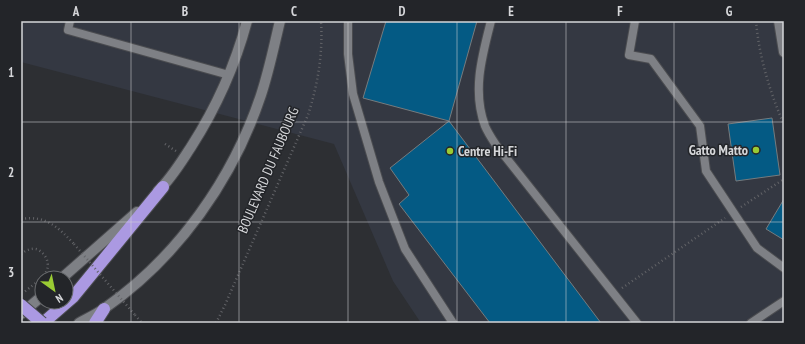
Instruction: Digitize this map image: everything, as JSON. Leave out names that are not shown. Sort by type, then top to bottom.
[{"type":"highway","points":[[21,305],[42,323],[73,297],[163,187]]},
{"type":"highway","points":[[95,323],[104,309]]},
{"type":"street","points":[[71,270],[126,223],[163,187],[185,156],[204,127],[229,75],[247,21]]},
{"type":"street","points":[[79,323],[104,309],[131,288],[163,259],[188,229],[220,184],[239,148],[261,95],[280,21]]},
{"type":"street","points":[[779,21],[784,52]]},
{"type":"street","points":[[21,314],[34,303]]},
{"type":"lane","points":[[70,21],[68,30],[229,75]]},
{"type":"lane","points":[[348,21],[348,54],[353,94],[379,182],[405,249],[453,323]]},
{"type":"lane","points":[[490,21],[478,83],[479,106],[486,127],[496,145],[637,323]]},
{"type":"lane","points":[[635,21],[629,55],[651,59],[700,126],[704,167],[757,248],[784,268]]},
{"type":"lane","points":[[751,323],[784,301]]},
{"type":"path","name":"BOULEVARD DU FAUBOURG","points":[[216,323],[223,311],[308,115],[319,72],[322,42],[320,21]]},
{"type":"path","points":[[756,21],[759,45],[768,83],[784,125]]},
{"type":"path","points":[[613,293],[784,179]]},
{"type":"path","points":[[21,219],[38,219],[58,227],[142,323]]},
{"type":"path","points":[[21,254],[30,249],[35,249],[48,260],[46,271],[25,291]]},
{"type":"shaded area","points":[[21,21],[784,21],[784,323],[421,323],[393,281],[334,144],[21,62]]},
{"type":"building","points":[[386,21],[477,21],[449,121],[363,98]]},
{"type":"building","points":[[772,118],[780,175],[736,181],[728,124]]},
{"type":"building","points":[[449,121],[601,323],[490,323],[399,204],[409,195],[390,168]]},
{"type":"building","points":[[784,199],[784,240],[766,229]]},
{"type":"place","name":"Gatto Matto","points":[[756,150]]},
{"type":"place","name":"Centre Hi-Fi","points":[[450,151]]}]
